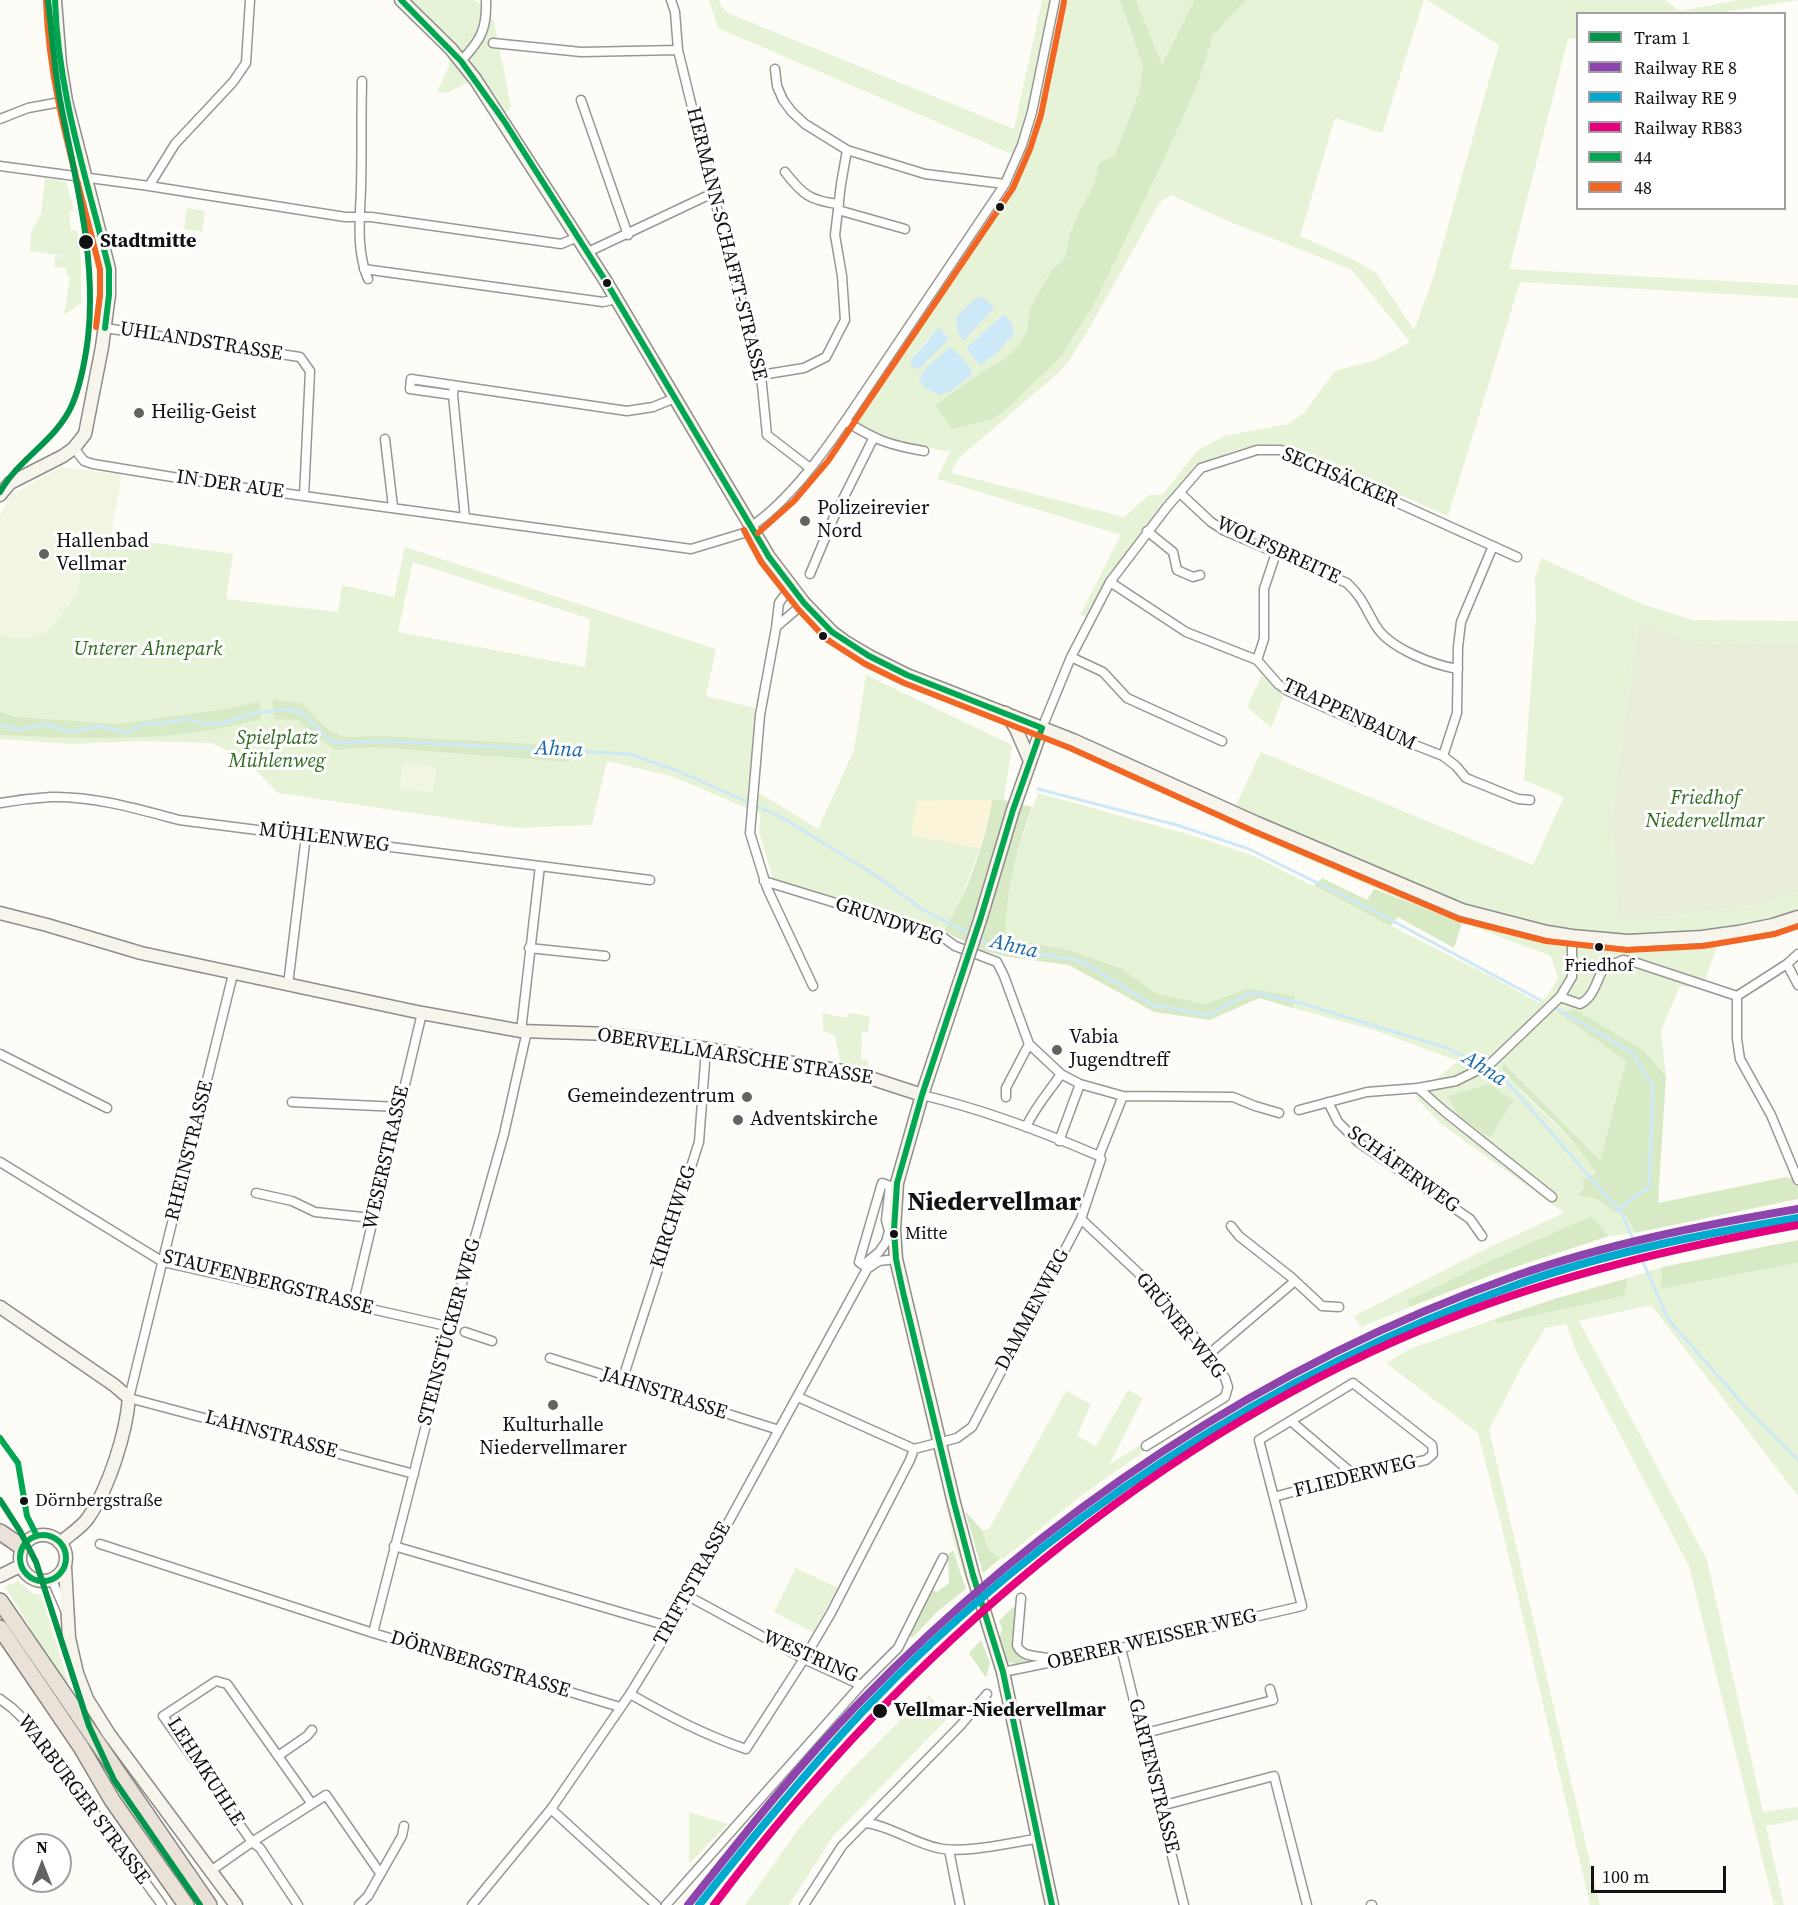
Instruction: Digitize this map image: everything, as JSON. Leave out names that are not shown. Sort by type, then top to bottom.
[{"type":"highway","points":[[0,1532],[22,1547]]},
{"type":"highway","points":[[0,1601],[209,1905]]},
{"type":"highway","points":[[0,1628],[81,1747],[112,1800],[186,1905]]},
{"type":"main road","points":[[0,495],[10,483],[63,456],[74,448],[85,434],[109,295],[109,269],[79,176],[60,64],[55,0]]},
{"type":"main road","points":[[401,0],[461,61],[504,121],[588,252],[769,557],[804,603],[832,632],[869,656],[907,675],[1073,740],[1257,823],[1462,910],[1572,936],[1628,941],[1702,937],[1773,925],[1798,917]]},
{"type":"main road","points":[[1006,713],[1030,761]]},
{"type":"main road","points":[[1042,728],[922,1095],[897,1184],[894,1230],[896,1259],[970,1565],[1003,1672],[1036,1839],[1052,1905]]},
{"type":"main road","name":"OBERVELLMARSCHE STRASSE","points":[[0,913],[141,953],[422,1013],[524,1031],[610,1034],[842,1071],[873,1078],[922,1095]]},
{"type":"main road","points":[[0,1307],[114,1385],[129,1398],[113,1469],[100,1499],[87,1520],[60,1543]]},
{"type":"main road","points":[[65,1567],[58,1577],[52,1580],[41,1582],[33,1580],[20,1566],[22,1547],[29,1539],[37,1536],[50,1536],[60,1543],[66,1554],[66,1614],[69,1638],[77,1673],[87,1699],[109,1734],[236,1905]]},
{"type":"main road","points":[[1,1576],[20,1566]]},
{"type":"street","points":[[150,186],[175,144],[233,82],[246,63],[250,0]]},
{"type":"street","points":[[461,61],[477,44],[485,26],[486,0]]},
{"type":"street","name":"HERMANN-SCHAFFT-STRASSE","points":[[671,0],[675,12],[678,50],[712,193],[761,375],[767,435],[810,468]]},
{"type":"street","points":[[753,528],[766,517],[810,468],[845,421],[1005,184],[1022,145],[1032,112],[1055,0]]},
{"type":"street","points":[[493,43],[581,52],[678,50]]},
{"type":"street","points":[[775,69],[777,86],[792,112],[805,124],[847,150],[925,174],[1005,184]]},
{"type":"street","points":[[362,81],[359,217],[364,269],[368,279]]},
{"type":"street","points":[[581,100],[628,235]]},
{"type":"street","points":[[0,118],[28,108],[66,101]]},
{"type":"street","points":[[761,375],[804,368],[826,357],[845,320],[836,235],[847,150]]},
{"type":"street","points":[[0,166],[150,186],[345,217],[375,218],[561,244],[578,237]]},
{"type":"street","points":[[784,172],[798,190],[812,199],[905,229]]},
{"type":"street","points":[[588,252],[628,235],[712,193]]},
{"type":"street","points":[[364,269],[603,302],[616,299]]},
{"type":"street","name":"UHLANDSTRASSE","points":[[105,328],[300,357],[310,371],[304,496]]},
{"type":"street","points":[[465,518],[454,391],[627,411],[653,407],[675,398]]},
{"type":"street","points":[[845,421],[873,439],[924,451]]},
{"type":"street","points":[[385,439],[393,507]]},
{"type":"street","points":[[810,574],[834,517],[873,439]]},
{"type":"street","name":"IN DER AUE","points":[[74,448],[84,461],[93,464],[304,496],[691,549],[753,528]]},
{"type":"street","name":"SECHSÄCKER","points":[[1042,728],[1071,657],[1110,582],[1147,531],[1201,468],[1257,450],[1281,450],[1518,557]]},
{"type":"street","name":"WOLFSBREITE","points":[[1180,493],[1211,522],[1225,531],[1347,583],[1360,595],[1376,627],[1392,644],[1444,667],[1458,669]]},
{"type":"street","points":[[1147,531],[1173,552],[1177,570],[1193,577],[1200,575]]},
{"type":"street","points":[[1443,756],[1457,713],[1461,622],[1493,546]]},
{"type":"street","points":[[1257,660],[1263,639],[1264,589],[1276,553]]},
{"type":"street","name":"TRAPPENBAUM","points":[[1110,582],[1186,632],[1257,660],[1278,684],[1288,691],[1369,727],[1443,756],[1466,778],[1518,799],[1530,800]]},
{"type":"street","points":[[794,588],[786,593],[779,603],[760,715],[750,834],[764,881],[813,986]]},
{"type":"street","points":[[776,628],[804,603]]},
{"type":"street","points":[[1071,657],[1103,672],[1127,698],[1222,741]]},
{"type":"street","name":"MÜHLENWEG","points":[[0,803],[53,797],[78,799],[125,806],[179,820],[650,880]]},
{"type":"street","points":[[288,985],[306,835]]},
{"type":"street","name":"STEINSTÜCKER WEG","points":[[373,1633],[451,1327],[504,1134],[524,1031],[530,948],[540,866]]},
{"type":"street","name":"GRUNDWEG","points":[[764,881],[940,935],[955,946],[997,962],[1029,1044]]},
{"type":"street","points":[[1299,1110],[1367,1092],[1418,1088],[1456,1081],[1490,1064],[1560,997],[1572,977],[1572,936]]},
{"type":"street","points":[[530,948],[605,956]]},
{"type":"street","points":[[1737,996],[1787,964],[1798,954]]},
{"type":"street","points":[[1560,997],[1580,1004],[1587,1001],[1592,996],[1603,969],[1623,960],[1737,996]]},
{"type":"street","points":[[1787,964],[1798,985]]},
{"type":"street","name":"RHEINSTRASSE","points":[[129,1398],[233,974]]},
{"type":"street","points":[[1737,996],[1737,1039],[1740,1059],[1771,1115],[1796,1170],[1798,1180]]},
{"type":"street","name":"WESERSTRASSE","points":[[352,1304],[422,1013]]},
{"type":"street","points":[[1006,1097],[1006,1088],[1029,1044],[1061,1074],[1080,1084],[1123,1096],[1233,1097],[1279,1113]]},
{"type":"street","name":"KIRCHWEG","points":[[622,1380],[699,1142],[706,1049]]},
{"type":"street","points":[[0,1054],[107,1108]]},
{"type":"street","points":[[1026,1127],[1036,1107],[1061,1074]]},
{"type":"street","points":[[1059,1141],[1080,1084]]},
{"type":"street","points":[[1418,1088],[1444,1112],[1552,1197]]},
{"type":"street","name":"OBERVELLMARSCHE STRASSE","points":[[922,1095],[962,1104],[1100,1157]]},
{"type":"street","name":"DAMMENWEG","points":[[914,1449],[957,1438],[972,1427],[1081,1219],[1100,1157],[1123,1096]]},
{"type":"street","points":[[292,1102],[399,1107]]},
{"type":"street","name":"SCHÄFERWEG","points":[[1328,1102],[1338,1122],[1358,1142],[1470,1219],[1482,1236]]},
{"type":"street","name":"STAUFENBERGSTRASSE","points":[[0,1162],[163,1262],[451,1327]]},
{"type":"street","points":[[882,1183],[886,1185],[890,1186],[886,1220],[889,1231],[886,1242],[879,1252],[863,1265],[859,1262],[878,1194],[882,1183]]},
{"type":"street","points":[[256,1193],[292,1201],[315,1212],[372,1218]]},
{"type":"street","name":"GRÜNER WEG","points":[[1081,1219],[1148,1282],[1209,1354],[1226,1378],[1228,1387],[1225,1397],[1146,1446]]},
{"type":"street","points":[[1231,1226],[1239,1236],[1322,1305],[1339,1307]]},
{"type":"street","name":"TRIFTSTRASSE","points":[[472,1905],[551,1809],[630,1694],[671,1627],[867,1269],[879,1261],[896,1259]]},
{"type":"street","points":[[1209,1354],[1295,1281]]},
{"type":"street","points":[[465,1332],[492,1341]]},
{"type":"street","name":"JAHNSTRASSE","points":[[550,1358],[779,1430]]},
{"type":"street","name":"FLIEDERWEG","points":[[1274,1497],[1354,1475],[1426,1460],[1433,1454],[1432,1445],[1353,1383],[1292,1422]]},
{"type":"street","points":[[630,1694],[676,1720],[719,1740],[746,1749],[804,1659],[853,1572],[914,1449],[798,1397]]},
{"type":"street","name":"LAHNSTRASSE","points":[[129,1398],[414,1474]]},
{"type":"street","points":[[1274,1497],[1259,1440],[1292,1422],[1354,1475]]},
{"type":"street","name":"OBERER WEISSER WEG","points":[[1003,1672],[1121,1648],[1302,1606],[1274,1497]]},
{"type":"street","name":"DÖRNBERGSTRASSE","points":[[100,1545],[373,1633],[620,1707]]},
{"type":"street","points":[[394,1546],[671,1627]]},
{"type":"street","name":"WESTRING","points":[[688,1596],[804,1659],[861,1685],[898,1648],[943,1558]]},
{"type":"street","points":[[52,1580],[66,1614]]},
{"type":"street","points":[[1021,1598],[1017,1645],[1019,1650],[1024,1654],[1049,1657],[1057,1661]]},
{"type":"street","name":"GARTENSTRASSE","points":[[1121,1648],[1184,1905]]},
{"type":"street","name":"LEHMKUHLE","points":[[252,1842],[163,1716],[216,1681],[227,1684],[312,1804]]},
{"type":"street","points":[[666,1905],[861,1685]]},
{"type":"street","points":[[1142,1734],[1273,1701],[1270,1689]]},
{"type":"street","points":[[804,1905],[843,1846],[960,1726],[987,1694]]},
{"type":"street","name":"WARBURGER STRASSE","points":[[0,1699],[34,1729],[162,1905]]},
{"type":"street","points":[[278,1756],[312,1730]]},
{"type":"street","points":[[1161,1806],[1274,1776],[1306,1905]]},
{"type":"street","points":[[212,1870],[326,1795],[380,1874]]},
{"type":"street","points":[[551,1809],[656,1905]]},
{"type":"street","points":[[866,1823],[878,1824],[914,1840],[949,1850],[1036,1839]]},
{"type":"street","points":[[359,1905],[368,1896],[402,1836],[404,1826]]},
{"type":"street","points":[[252,1842],[260,1848],[298,1905]]},
{"type":"street","points":[[949,1850],[960,1905]]},
{"type":"green space","points":[[393,0],[474,0],[478,2],[494,21],[511,107],[500,120],[471,81],[447,93],[437,92],[449,66],[450,54]]},
{"type":"green space","points":[[709,0],[719,0],[721,6],[730,14],[1014,129],[1042,0],[1120,0],[1143,67],[1139,90],[1115,155],[1099,163],[1094,185],[1070,233],[1065,258],[1051,271],[1030,308],[1027,330],[1020,344],[1003,360],[983,371],[935,405],[953,429],[993,420],[1061,357],[1097,299],[1166,155],[1199,81],[1213,35],[1246,0],[1424,0],[1382,133],[1335,118],[1300,236],[1356,261],[1376,273],[1414,330],[1434,275],[1499,45],[1427,0],[1665,0],[1680,11],[1738,0],[1798,0],[1725,12],[1576,12],[1576,38],[1568,39],[1509,269],[1798,285],[1798,298],[1520,282],[1448,516],[1295,448],[1279,444],[1257,445],[1233,451],[1202,463],[1147,526],[1108,579],[1088,617],[1080,615],[1121,535],[937,479],[950,452],[883,438],[854,421],[1009,191],[1023,159],[718,28]],"holes":[[[1171,195],[1228,221],[1352,270],[1410,342],[1376,360],[1335,371],[1304,413],[1288,424],[1224,436],[1197,451],[1162,495],[1149,495],[1124,517],[952,473],[960,457],[1056,375],[1069,361],[1160,202]],[[1003,315],[1010,320],[1008,342],[980,366],[967,351],[967,347]],[[939,327],[949,339],[919,368],[915,354]]]},
{"type":"green space","points":[[1120,0],[1136,0],[1162,65],[1194,0],[1246,0],[1213,35],[1199,81],[1166,155],[1097,299],[1061,357],[1007,409],[992,420],[952,429],[935,405],[983,371],[1003,360],[1020,344],[1027,330],[1030,308],[1051,271],[1065,258],[1070,233],[1094,185],[1099,163],[1115,155],[1139,91],[1143,67]]},
{"type":"green space","points":[[1136,0],[1194,0],[1162,66]]},
{"type":"green space","points":[[45,178],[66,182],[74,211],[69,211],[71,230],[77,230],[81,259],[81,303],[64,315],[70,277],[66,276],[67,268],[55,267],[55,256],[70,257],[30,251],[31,233],[41,214]]},
{"type":"green space","points":[[187,208],[205,211],[202,232],[184,229]]},
{"type":"green space","name":"Hallenbad Vellmar","points":[[61,467],[122,475],[110,539],[89,548],[82,566],[77,594],[49,631],[29,638],[0,635],[0,515],[10,495]]},
{"type":"green space","name":"Unterer Ahnepark","points":[[110,539],[134,540],[233,554],[226,599],[338,612],[342,585],[394,597],[405,547],[716,649],[706,696],[755,708],[748,792],[763,795],[818,829],[854,750],[866,675],[1012,745],[1004,800],[918,801],[911,835],[980,848],[956,912],[944,931],[773,879],[759,831],[761,814],[671,776],[607,761],[592,825],[516,828],[278,793],[246,760],[212,743],[141,741],[71,744],[0,739],[0,635],[13,638],[77,594],[82,566],[89,548]],"holes":[[[413,562],[590,619],[585,667],[398,632]]]},
{"type":"green space","points":[[1541,558],[1642,604],[1693,620],[1798,621],[1798,642],[1696,644],[1638,621],[1612,812],[1656,918],[1757,905],[1798,892],[1798,925],[1719,941],[1702,989],[1680,986],[1661,1031],[1666,1076],[1644,1051],[1559,1014],[1626,1061],[1600,1162],[1506,1064],[1521,1091],[1586,1155],[1596,1174],[1577,1195],[1597,1199],[1615,1212],[1626,1216],[1635,1233],[1609,1236],[1591,1216],[1408,1302],[1410,1307],[1361,1327],[1354,1316],[1486,1249],[1564,1213],[1440,1123],[1415,1097],[1458,1061],[1377,1031],[1293,1008],[1295,996],[1248,988],[1205,1004],[1155,993],[1121,969],[1073,951],[1007,938],[1007,902],[1010,884],[1038,793],[1201,838],[1254,856],[1539,1003],[1547,996],[1558,979],[1551,956],[1405,901],[1227,824],[1261,752],[1533,865],[1564,797],[1524,780],[1536,617],[1535,578]],"holes":[[[1449,1096],[1514,1102],[1490,1138],[1458,1116]]]},
{"type":"green space","name":"Friedhof Niedervellmar","points":[[1638,621],[1696,644],[1798,642],[1798,892],[1757,905],[1656,918],[1618,918],[1612,812]]},
{"type":"green space","points":[[1262,675],[1276,690],[1285,693],[1271,728],[1247,707]]},
{"type":"green space","points":[[273,700],[301,703],[323,726],[342,737],[383,736],[572,746],[569,762],[375,747],[336,750],[310,732],[299,720],[274,719]]},
{"type":"green space","points":[[260,701],[261,719],[197,732],[131,738],[0,735],[0,712],[16,717],[117,724],[227,709]]},
{"type":"green space","points":[[403,762],[436,767],[433,793],[399,788]]},
{"type":"green space","points":[[992,800],[1004,800],[1032,807],[1009,889],[1007,938],[1073,951],[1122,969],[1155,993],[1205,1004],[1248,988],[1295,996],[1293,1008],[1259,998],[1210,1020],[1154,1012],[1069,965],[1008,957],[984,951],[944,931],[974,868]]},
{"type":"green space","points":[[1322,878],[1367,900],[1374,889],[1462,923],[1454,948],[1398,917],[1391,926],[1314,886]]},
{"type":"green space","points":[[1576,1010],[1644,1051],[1666,1076],[1658,1203],[1786,1177],[1798,1180],[1798,1199],[1635,1233],[1626,1216],[1615,1212],[1597,1199],[1577,1195],[1584,1188],[1583,1179],[1596,1174],[1577,1146],[1502,1069],[1505,1064],[1600,1161],[1626,1061],[1558,1013]]},
{"type":"green space","points":[[823,1013],[847,1018],[849,1013],[870,1016],[868,1032],[862,1032],[861,1059],[868,1060],[869,1068],[841,1065],[835,1036],[823,1030]]},
{"type":"green space","points":[[1490,1084],[1514,1101],[1490,1138],[1458,1116],[1448,1096]]},
{"type":"green space","points":[[1591,1216],[1609,1236],[1497,1273],[1410,1307],[1407,1301],[1484,1264]]},
{"type":"green space","points":[[1798,1240],[1798,1263],[1661,1289],[1662,1267]]},
{"type":"green space","points":[[1798,1263],[1798,1496],[1651,1305],[1579,1321],[1707,1560],[1763,1812],[1798,1807],[1798,1820],[1766,1826],[1784,1905],[1774,1905],[1689,1566],[1577,1353],[1566,1324],[1545,1328],[1522,1366],[1489,1430],[1600,1905],[1590,1905],[1478,1433],[1386,1363],[1412,1348],[1495,1319],[1496,1324],[1624,1296],[1628,1278],[1662,1267],[1662,1289]]},
{"type":"green space","points":[[1628,1278],[1624,1296],[1496,1324],[1495,1319]]},
{"type":"green space","points":[[1128,1390],[1143,1398],[1109,1465],[1144,1443],[1148,1449],[1082,1495],[1003,1559],[988,1549],[982,1530],[989,1529],[1066,1391],[1091,1404],[1077,1436],[1096,1446]]},
{"type":"green space","points":[[934,1450],[937,1451],[971,1583],[968,1586],[955,1547]]},
{"type":"green space","points":[[965,1511],[982,1530],[988,1549],[1001,1558],[983,1573]]},
{"type":"green space","points":[[953,1550],[966,1589],[938,1611],[912,1638],[907,1633],[932,1590],[937,1592],[949,1583],[948,1554]]},
{"type":"green space","points":[[796,1568],[838,1588],[813,1632],[774,1612]]},
{"type":"green space","points":[[18,1581],[32,1593],[41,1595],[71,1692],[29,1629],[29,1625],[5,1587]]},
{"type":"green space","points":[[1014,1606],[1017,1616],[1017,1653],[1049,1659],[1021,1665],[1007,1662],[999,1640],[1002,1629],[999,1621]]},
{"type":"green space","points":[[981,1640],[990,1663],[986,1678],[969,1653]]},
{"type":"green space","points":[[929,1695],[947,1719],[834,1835],[789,1905],[745,1905],[799,1828],[845,1776],[903,1717]]},
{"type":"green space","points":[[689,1812],[728,1824],[689,1864]]},
{"type":"sand","points":[[992,800],[980,848],[911,835],[918,801]]},
{"type":"water","points":[[979,296],[994,308],[964,340],[961,339],[957,328],[957,316]]},
{"type":"water","points":[[1003,315],[1011,323],[1014,334],[998,352],[980,366],[967,347]]},
{"type":"water","points":[[939,327],[949,339],[919,369],[916,369],[911,365],[911,360]]},
{"type":"water","points":[[950,347],[972,370],[971,375],[950,392],[939,395],[924,387],[919,378],[925,369]]},
{"type":"waterway","name":"Ahna","points":[[0,725],[20,730],[45,724],[72,732],[101,726],[126,733],[146,723],[158,724],[187,719],[204,724],[219,724],[255,713],[291,709],[302,713],[329,740],[343,743],[389,741],[629,754],[678,771],[781,817],[872,873],[922,909],[973,936]]},
{"type":"waterway","points":[[1038,789],[1177,825],[1249,849],[1376,912],[1540,1000]]},
{"type":"waterway","name":"Ahna","points":[[979,939],[993,946],[1081,961],[1153,1005],[1208,1015],[1252,992],[1304,1004],[1447,1048],[1482,1065]]},
{"type":"waterway","points":[[1557,1009],[1631,1052],[1653,1086],[1649,1187],[1618,1209]]},
{"type":"waterway","name":"Ahna","points":[[1487,1068],[1502,1076],[1622,1214],[1668,1319],[1747,1409],[1798,1460]]},
{"type":"railway","points":[[714,1905],[728,1886]]},
{"type":"tram line","name":"1","points":[[0,492],[17,469],[65,418],[78,389],[88,338],[90,278],[87,248],[58,88],[48,0]]},
{"type":"tram line","name":"1","points":[[0,1500],[36,1562],[89,1726],[114,1780],[200,1905]]},
{"type":"transit line","name":"48","points":[[46,0],[48,35],[59,103],[100,270],[96,327]]},
{"type":"transit line","name":"44","points":[[55,0],[57,35],[68,103],[109,269],[105,328]]},
{"type":"transit line","name":"44","points":[[401,0],[461,61],[504,121],[605,280],[769,557],[804,603],[832,632],[869,656],[907,675],[1042,728]]},
{"type":"transit line","name":"48","points":[[758,533],[794,501],[828,461],[1013,188],[1030,149],[1041,115],[1064,2]]},
{"type":"transit line","name":"48","points":[[744,530],[761,562],[798,609],[826,639],[865,664],[904,683],[1070,748],[1253,831],[1459,919],[1546,941],[1627,950],[1703,946],[1775,934],[1798,926]]},
{"type":"transit line","name":"44","points":[[1042,728],[1013,810],[981,917],[922,1095],[897,1183],[894,1230],[896,1259],[903,1292],[954,1503],[973,1575],[1003,1672],[1052,1905]]},
{"type":"transit line","points":[[688,1905],[813,1752],[858,1704],[929,1635],[1003,1569],[1081,1508],[1162,1452],[1246,1400],[1333,1353],[1423,1312],[1515,1276],[1585,1254],[1655,1236],[1798,1209]]},
{"type":"transit line","points":[[699,1905],[820,1758],[863,1711],[933,1642],[1007,1576],[1085,1516],[1166,1459],[1251,1408],[1338,1361],[1427,1320],[1519,1284],[1622,1253],[1798,1218]]},
{"type":"transit line","name":"44","points":[[0,1438],[18,1463],[27,1516],[37,1536]]},
{"type":"transit line","name":"44","points":[[48,1535],[60,1541],[65,1549],[66,1558],[65,1567],[60,1575],[52,1580],[38,1581],[26,1575],[21,1567],[20,1553],[26,1541],[34,1536],[48,1535]]},
{"type":"rail line","name":"RB83","points":[[714,1905],[787,1813],[866,1724],[951,1640],[1041,1561],[1136,1489],[1236,1424],[1340,1367],[1448,1319],[1491,1303],[1621,1263],[1798,1225]]},
{"type":"place","name":"Stadtmitte","points":[[86,242]]},
{"type":"place","name":"Heilig-Geist","points":[[139,413]]},
{"type":"place","name":"Polizeirevier Nord","points":[[805,521]]},
{"type":"place","name":"Hallenbad Vellmar","points":[[44,554]]},
{"type":"place","name":"Friedhof","points":[[1599,947]]},
{"type":"place","name":"Vabia Jugendtreff","points":[[1057,1050]]},
{"type":"place","name":"Gemeindezentrum","points":[[747,1097]]},
{"type":"place","name":"Adventskirche","points":[[738,1120]]},
{"type":"place","name":"Mitte","points":[[894,1234]]},
{"type":"place","name":"Kulturhalle Niedervellmarer","points":[[553,1405]]},
{"type":"place","name":"Dörnbergstraße","points":[[24,1501]]},
{"type":"place","name":"Vellmar-Niedervellmar","points":[[880,1711]]},
{"type":"district","name":"Niedervellmar","points":[[994,1203]]},
{"type":"park label","name":"Spielplatz Mühlenweg","points":[[277,750]]}]
